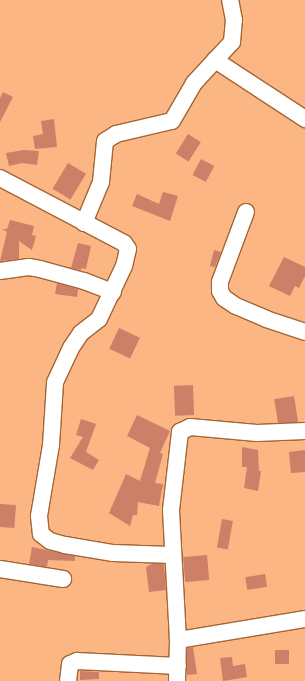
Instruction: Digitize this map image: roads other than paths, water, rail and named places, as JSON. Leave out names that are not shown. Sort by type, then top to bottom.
[{"type":"street","points":[[84,223],[101,182],[107,139],[172,121],[194,83],[232,42],[234,20],[230,0]]},
{"type":"street","points":[[215,60],[305,119]]},
{"type":"street","points":[[0,178],[16,184],[84,223],[124,243],[127,247],[124,266],[99,319],[81,333],[71,348],[55,383],[51,445],[39,516],[41,534],[50,540],[65,545],[113,553],[172,555]]},
{"type":"street","points":[[246,212],[220,282],[220,291],[224,298],[236,306],[266,319],[305,332]]},
{"type":"street","points":[[0,270],[29,267],[40,269],[84,281],[113,292]]},
{"type":"street","points":[[68,681],[71,663],[77,661],[178,674],[178,640],[172,555],[171,510],[182,429],[190,426],[257,433],[305,431]]},
{"type":"street","points":[[0,569],[64,579]]},
{"type":"street","points":[[178,640],[305,619]]}]
